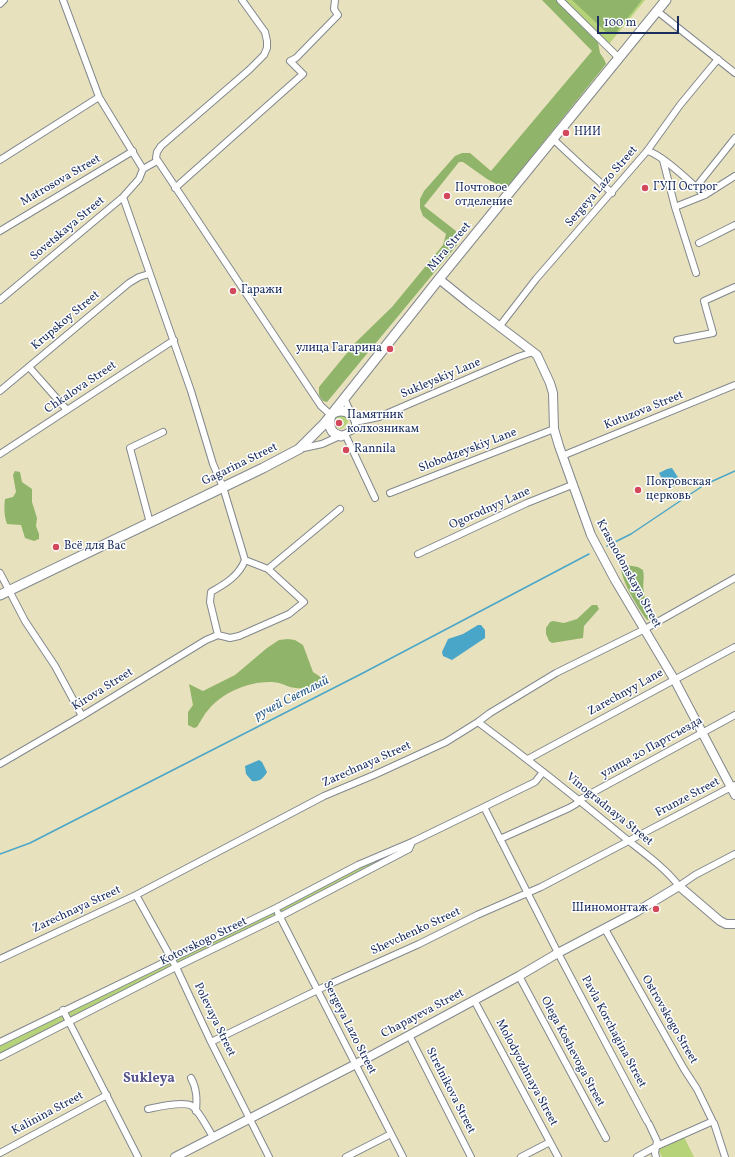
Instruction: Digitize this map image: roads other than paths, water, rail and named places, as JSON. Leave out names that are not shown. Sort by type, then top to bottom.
[{"type":"main road","name":"Mira Street","points":[[331,415],[439,279],[666,0]]},
{"type":"main road","points":[[343,435],[334,434],[331,430],[331,415],[340,411],[350,414]]},
{"type":"main road","name":"Gagarina Street","points":[[0,595],[299,449],[317,432],[331,415]]},
{"type":"street","points":[[0,4],[4,0]]},
{"type":"street","points":[[63,0],[99,97],[143,169],[157,161]]},
{"type":"street","points":[[242,0],[265,32],[267,48],[264,55],[249,70],[161,146],[157,152],[156,158],[321,406],[331,415]]},
{"type":"street","points":[[176,188],[303,74],[290,61],[296,58],[338,15],[334,9],[335,0]]},
{"type":"street","points":[[560,0],[619,58]]},
{"type":"street","points":[[657,11],[735,73]]},
{"type":"street","name":"Sergeya Lazo Street","points":[[499,327],[536,280],[647,151],[680,105],[718,59]]},
{"type":"street","points":[[0,160],[99,97]]},
{"type":"street","points":[[696,187],[735,138]]},
{"type":"street","points":[[553,139],[612,193]]},
{"type":"street","points":[[647,151],[652,152],[663,160],[705,195]]},
{"type":"street","name":"Matrosova Street","points":[[0,231],[133,152]]},
{"type":"street","points":[[663,160],[675,206],[696,273]]},
{"type":"street","name":"Sovetskaya Street","points":[[0,300],[123,197],[140,179],[143,169]]},
{"type":"street","points":[[675,206],[705,195],[735,176]]},
{"type":"street","points":[[123,197],[149,274],[174,340],[213,464],[223,487],[245,560],[242,568],[227,583],[211,592],[210,602],[218,636]]},
{"type":"street","points":[[700,243],[735,225]]},
{"type":"street","name":"Krupskoy Street","points":[[0,391],[129,282],[138,277],[149,274]]},
{"type":"street","name":"Krasnodonskaya Street","points":[[439,279],[537,355],[540,360],[553,393],[554,429],[572,486],[591,535],[674,679],[734,789]]},
{"type":"street","points":[[677,340],[713,333],[704,301],[735,287]]},
{"type":"street","name":"Chkalova Street","points":[[0,454],[174,340]]},
{"type":"street","name":"Sukleyskiy Lane","points":[[355,422],[379,417],[533,352]]},
{"type":"street","points":[[29,367],[67,410]]},
{"type":"street","name":"Kutuzova Street","points":[[562,456],[735,385]]},
{"type":"street","points":[[299,449],[311,447],[353,430],[355,422],[350,414],[344,398]]},
{"type":"street","name":"Slobodzeyskiy Lane","points":[[390,493],[554,429]]},
{"type":"street","points":[[150,523],[130,448],[163,432]]},
{"type":"street","points":[[343,435],[375,498]]},
{"type":"street","name":"Ogorodnyy Lane","points":[[418,554],[527,503],[572,486]]},
{"type":"street","points":[[245,560],[268,569],[340,508]]},
{"type":"street","name":"Kirova Street","points":[[0,764],[206,640],[218,636],[230,638],[239,636],[289,614],[304,602],[268,569]]},
{"type":"street","points":[[0,573],[25,621],[55,666],[82,716]]},
{"type":"street","name":"Zarechnaya Street","points":[[0,959],[136,895],[324,796],[374,776],[446,742],[556,673],[645,629],[735,578]]},
{"type":"street","name":"Zarechnyy Lane","points":[[528,759],[735,647]]},
{"type":"street","name":"улица 20 Партсъезда","points":[[500,839],[569,808],[576,804],[579,800],[735,715]]},
{"type":"street","name":"Vinogradnaya Street","points":[[478,722],[528,759],[629,841],[665,871],[691,898],[720,921],[726,924],[735,924]]},
{"type":"street","name":"Kotovskogo Street","points":[[0,1042],[63,1010],[276,908],[358,865],[412,842],[535,782],[543,772]]},
{"type":"street","points":[[535,782],[547,779],[554,781]]},
{"type":"street","name":"Frunze Street","points":[[629,841],[734,789]]},
{"type":"street","name":"Pavla Korchagina Street","points":[[484,807],[558,953],[648,1122],[657,1146]]},
{"type":"street","name":"Shevchenko Street","points":[[211,1042],[317,990],[527,893],[629,841]]},
{"type":"street","name":"Kotovskogo Street","points":[[0,1057],[176,967],[280,917],[409,849],[412,842]]},
{"type":"street","points":[[679,886],[695,875],[735,854]]},
{"type":"street","name":"Chapayeva Street","points":[[176,1157],[356,1064],[519,976],[558,953],[605,929],[679,886]]},
{"type":"street","name":"Polevaya Street","points":[[136,895],[176,967],[211,1042],[269,1157]]},
{"type":"street","name":"Sergeya Lazo Street","points":[[276,908],[403,1157]]},
{"type":"street","name":"Ostrovskogo Street","points":[[605,929],[684,1069],[697,1089],[713,1122],[725,1157]]},
{"type":"street","name":"Olega Koshevoga Street","points":[[519,976],[606,1138]]},
{"type":"street","name":"Molodyozhnaya Street","points":[[474,1000],[558,1157]]},
{"type":"street","points":[[63,1010],[138,1157]]},
{"type":"street","name":"Strelnikova Street","points":[[409,1035],[471,1157]]},
{"type":"street","points":[[191,1078],[197,1093],[196,1111]]},
{"type":"street","name":"Kalinina Street","points":[[0,1152],[107,1096]]},
{"type":"street","points":[[148,1109],[183,1104],[192,1106],[213,1138]]},
{"type":"street","points":[[637,1157],[709,1122],[713,1122]]},
{"type":"street","points":[[346,1157],[391,1134]]},
{"type":"street","points":[[521,1157],[550,1142]]},
{"type":"street","points":[[656,1157],[655,1153],[657,1146]]},
{"type":"water","points":[[672,468],[679,479],[674,486],[669,488],[665,485],[659,473]]},
{"type":"water","points":[[478,625],[481,625],[485,630],[485,638],[452,660],[443,656],[442,652],[448,639],[463,634]]},
{"type":"water","points":[[259,760],[262,762],[267,772],[261,780],[252,781],[246,774],[245,766]]},
{"type":"waterway","name":"ручей Светлый","points":[[607,546],[631,534],[704,485],[735,471]]},
{"type":"waterway","name":"ручей Светлый","points":[[0,854],[30,843],[363,673],[589,554]]},
{"type":"place","name":"НИИ","points":[[566,133]]},
{"type":"place","name":"ГУП Острог","points":[[645,188]]},
{"type":"place","name":"Почтовое отделение","points":[[447,196]]},
{"type":"place","name":"Гаражи","points":[[233,291]]},
{"type":"place","name":"улица Гагарина","points":[[390,349]]},
{"type":"place","name":"Памятник колхозникам","points":[[339,423]]},
{"type":"place","name":"Rannila","points":[[346,450]]},
{"type":"place","name":"Покровская церковь","points":[[638,490]]},
{"type":"place","name":"Всё для Вас","points":[[56,547]]},
{"type":"place","name":"Шиномонтаж","points":[[656,909]]},
{"type":"district","name":"Sukleya","points":[[149,1079]]}]
